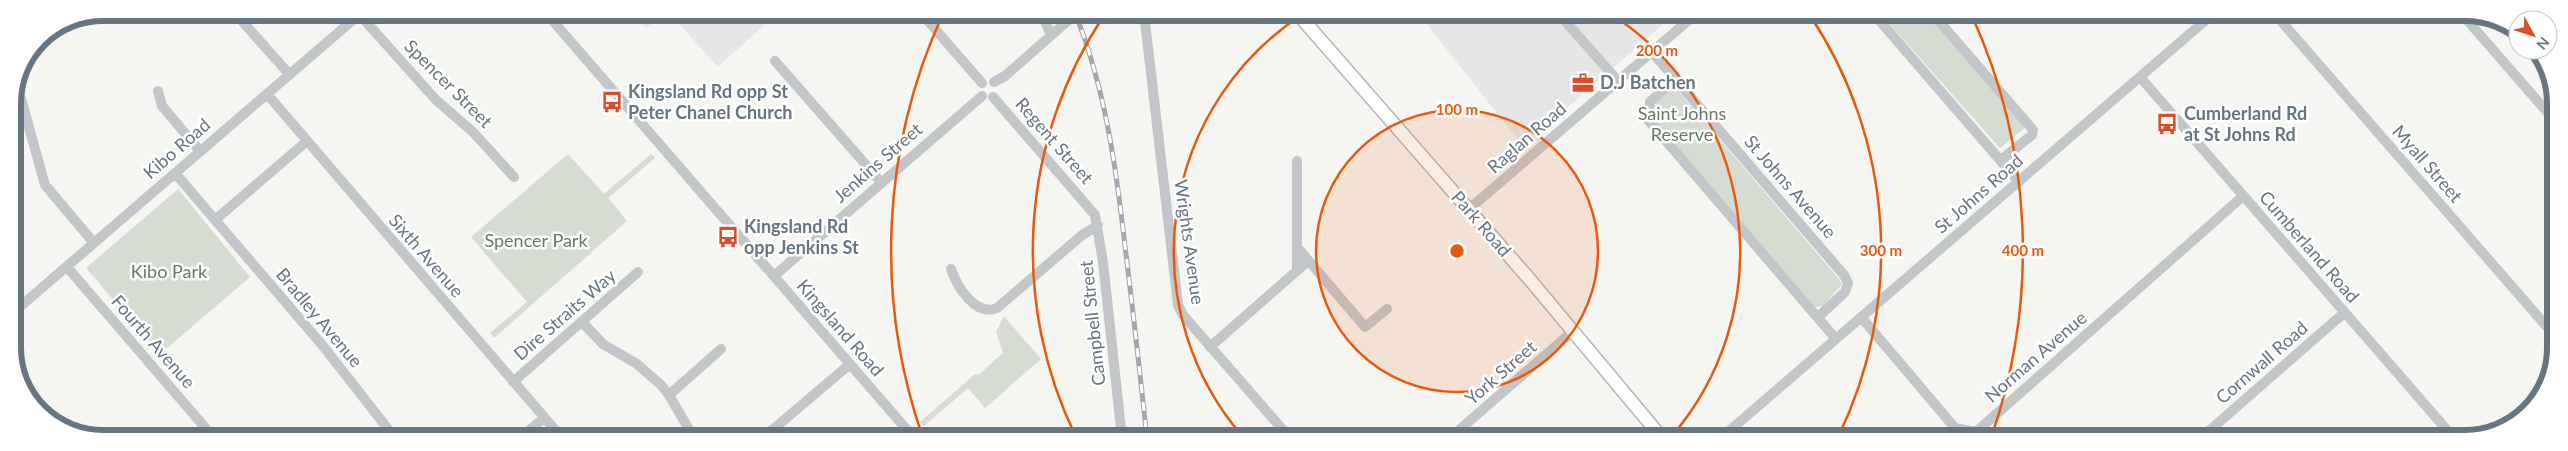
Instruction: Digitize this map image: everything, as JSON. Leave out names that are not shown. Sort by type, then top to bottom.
[{"type":"main road","name":"Park Road","points":[[1304,21],[1655,430]]},
{"type":"street","points":[[243,21],[289,74]]},
{"type":"street","name":"Kibo Road","points":[[21,306],[351,21]]},
{"type":"street","name":"Spencer Street","points":[[367,21],[436,100],[474,132],[514,177]]},
{"type":"street","name":"Kingsland Road","points":[[553,21],[907,430]]},
{"type":"street","points":[[928,21],[982,83]]},
{"type":"street","points":[[1045,21],[1051,34]]},
{"type":"street","points":[[994,82],[997,90],[993,97],[987,98],[982,96],[979,91],[982,83],[987,80],[994,82],[1004,76],[1068,21]]},
{"type":"street","name":"Wrights Avenue","points":[[1145,21],[1178,305],[1183,315],[1283,430]]},
{"type":"street","points":[[1565,21],[1618,81]]},
{"type":"street","name":"Raglan Road","points":[[1468,210],[1688,21]]},
{"type":"street","points":[[1879,21],[2019,182]]},
{"type":"street","points":[[1939,21],[2033,130],[2032,135],[2001,160]]},
{"type":"street","name":"St Johns Road","points":[[1730,430],[2205,21]]},
{"type":"street","name":"Myall Street","points":[[2281,21],[2547,327]]},
{"type":"street","points":[[2468,21],[2547,112]]},
{"type":"street","name":"St Johns Avenue","points":[[1652,52],[1844,276],[1848,284],[1845,292],[1818,317]]},
{"type":"street","points":[[775,61],[880,182]]},
{"type":"street","name":"Cumberland Road","points":[[2140,77],[2242,197],[2447,430]]},
{"type":"street","points":[[1675,79],[1650,102],[1648,120],[1836,339]]},
{"type":"street","points":[[158,91],[162,106],[200,151]]},
{"type":"street","name":"Sixth Avenue","points":[[267,94],[555,430]]},
{"type":"street","name":"Jenkins Street","points":[[774,276],[880,182],[982,96]]},
{"type":"street","name":"Regent Street","points":[[993,97],[1090,207]]},
{"type":"street","points":[[21,110],[45,185],[94,244]]},
{"type":"street","points":[[215,220],[308,141]]},
{"type":"street","points":[[1297,161],[1297,270]]},
{"type":"street","name":"Bradley Avenue","points":[[175,173],[323,346],[389,430]]},
{"type":"street","name":"Norman Avenue","points":[[1978,430],[2242,197]]},
{"type":"street","name":"Campbell Street","points":[[1090,207],[1098,225],[1121,430]]},
{"type":"street","points":[[951,269],[955,283],[979,309],[990,311],[997,308],[1082,236],[1098,225]]},
{"type":"street","points":[[1297,247],[1365,328],[1387,309]]},
{"type":"street","points":[[1210,347],[1308,261]]},
{"type":"street","name":"Fourth Avenue","points":[[66,267],[207,430]]},
{"type":"street","name":"Dire Straits Way","points":[[513,382],[638,272]]},
{"type":"street","name":"Cornwall Road","points":[[2210,430],[2344,313]]},
{"type":"street","name":"Norman Avenue","points":[[1861,318],[1955,428],[1966,430]]},
{"type":"street","points":[[582,322],[603,344],[615,353],[637,364],[670,395],[690,430]]},
{"type":"street","name":"York Street","points":[[1459,430],[1572,332]]},
{"type":"street","points":[[670,395],[721,349]]},
{"type":"street","points":[[772,430],[850,364]]},
{"type":"street","points":[[530,430],[544,418]]},
{"type":"shaded area","points":[[639,21],[654,21],[646,28]]},
{"type":"shaded area","points":[[676,21],[768,21],[718,67]]},
{"type":"shaded area","points":[[1424,21],[1667,21],[1523,146]]},
{"type":"green space","points":[[1887,21],[1934,21],[2025,128],[2000,148]]},
{"type":"green space","name":"Saint Johns Reserve","points":[[1674,86],[1839,279],[1842,284],[1823,306],[1815,307],[1653,119],[1656,103]]},
{"type":"green space","name":"Spencer Park","points":[[568,154],[604,194],[651,154],[655,158],[608,198],[627,221],[494,338],[490,333],[527,302],[471,237]]},
{"type":"green space","name":"Kibo Park","points":[[178,189],[250,277],[160,354],[86,268]]},
{"type":"green space","points":[[1004,316],[1041,359],[985,408],[968,388],[924,426],[920,422],[975,374],[978,375],[1003,353],[996,332]]},
{"type":"railway","points":[[1078,21],[1102,98],[1113,157],[1146,430]]},
{"type":"place","name":"D.J Batchen","points":[[1583,83]]},
{"type":"place","name":"Kingsland Rd opp St Peter Chanel Church","points":[[612,102]]},
{"type":"place","name":"Cumberland Rd at St Johns Rd","points":[[2167,124]]},
{"type":"place","name":"Kingsland Rd opp Jenkins St","points":[[728,237]]}]
